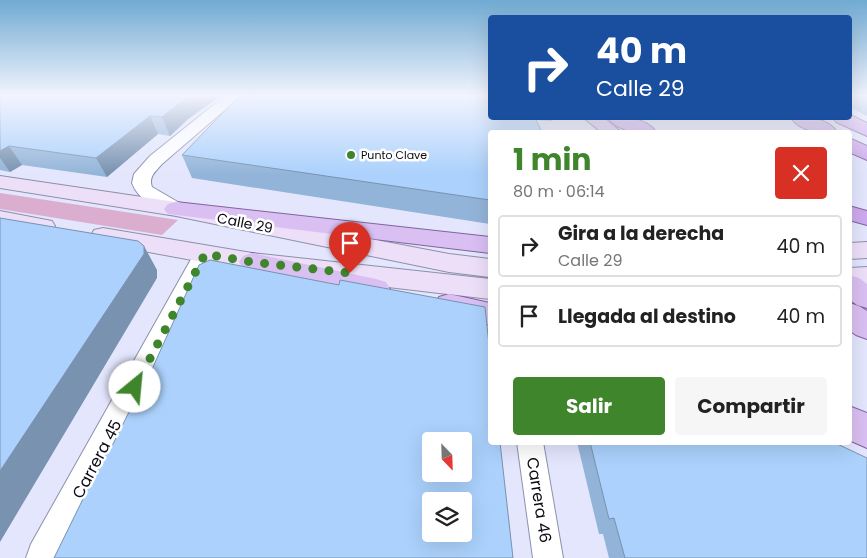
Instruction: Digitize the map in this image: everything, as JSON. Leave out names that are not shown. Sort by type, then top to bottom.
[{"type":"highway","points":[[623,121],[643,130]]},
{"type":"highway","points":[[806,121],[824,130]]},
{"type":"highway","points":[[848,121],[867,130]]},
{"type":"highway","points":[[852,146],[867,154]]},
{"type":"highway","points":[[852,151],[867,154]]},
{"type":"highway","points":[[852,214],[867,218]]},
{"type":"main road","points":[[597,121],[609,130]]},
{"type":"main road","points":[[620,121],[632,130]]},
{"type":"main road","name":"Calle 29","points":[[0,182],[176,209],[449,273],[488,288]]},
{"type":"main road","points":[[176,209],[488,245]]},
{"type":"main road","name":"Calle 29","points":[[0,218],[252,262],[449,273],[488,268]]},
{"type":"main road","points":[[852,252],[867,250]]},
{"type":"main road","points":[[252,262],[488,314]]},
{"type":"main road","points":[[852,277],[867,276]]},
{"type":"main road","points":[[852,287],[867,298]]},
{"type":"main road","points":[[852,316],[867,328]]},
{"type":"main road","points":[[852,424],[867,431]]},
{"type":"street","points":[[176,209],[150,196],[144,190],[141,183],[143,174],[156,160],[203,121]]},
{"type":"street","name":"Carrera 45","points":[[45,558],[205,254]]},
{"type":"street","name":"Carrera 46","points":[[530,445],[548,558]]},
{"type":"shaded area","points":[[0,193],[178,220],[162,235],[0,209]]},
{"type":"building","points":[[0,121],[144,121],[96,158],[9,146],[0,151]]},
{"type":"building","points":[[215,121],[537,121],[541,130],[488,130],[488,200],[182,155]]},
{"type":"building","points":[[0,218],[138,241],[144,246],[144,254],[0,471]]},
{"type":"building","points":[[210,260],[339,285],[340,280],[485,307],[488,335],[488,445],[500,445],[513,558],[54,558],[108,448],[111,448],[136,398],[139,398],[199,265]]},
{"type":"building","points":[[591,445],[839,445],[867,458],[867,558],[625,558],[614,518],[609,519]]},
{"type":"place","name":"Punto Clave","points":[[351,155]]},
{"type":"route","points":[[135,387],[205,254],[252,262],[350,273]]}]
